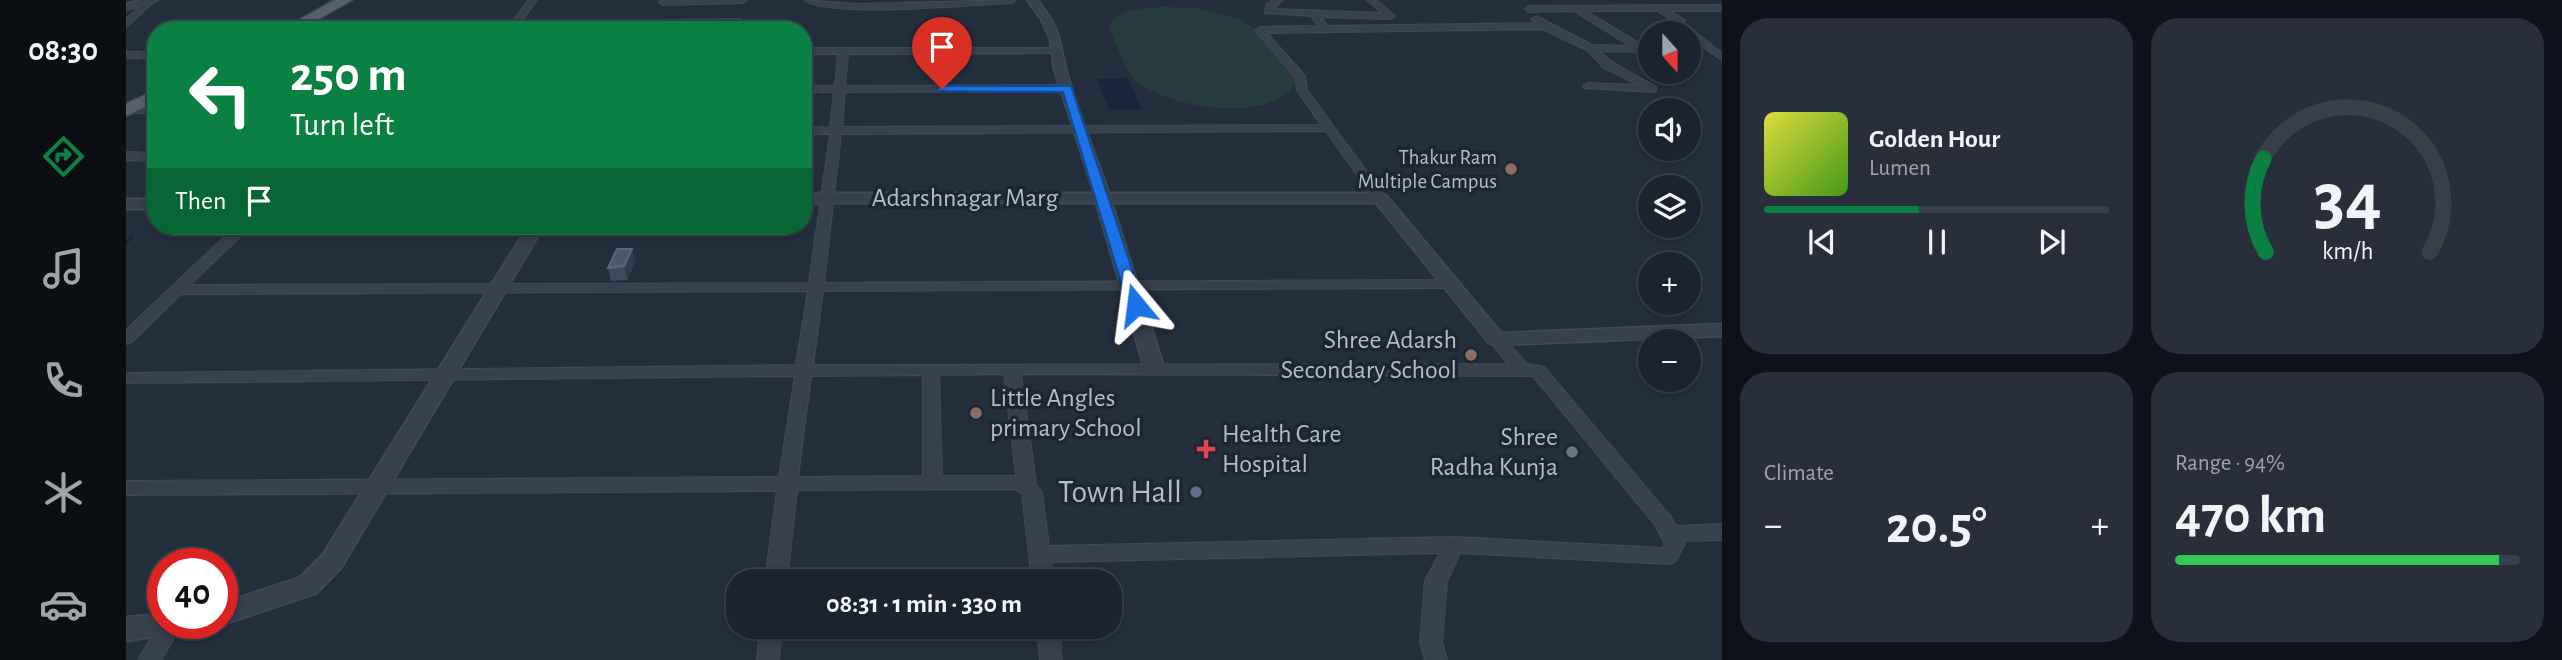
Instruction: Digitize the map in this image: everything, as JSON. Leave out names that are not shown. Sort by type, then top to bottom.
[{"type":"main road","points":[[305,21],[345,0]]},
{"type":"main road","points":[[127,110],[147,100]]},
{"type":"street","points":[[126,5],[152,0]]},
{"type":"street","points":[[126,24],[152,0]]},
{"type":"street","points":[[517,21],[533,0]]},
{"type":"street","points":[[653,21],[663,1],[743,0]]},
{"type":"street","points":[[808,0],[826,6],[858,7],[1012,0]]},
{"type":"street","points":[[1032,0],[1046,18],[1056,39],[1056,51],[1067,88],[1154,367]]},
{"type":"street","points":[[1279,0],[1270,5],[1268,10],[1391,16],[1371,0]]},
{"type":"street","points":[[1324,0],[1341,15]]},
{"type":"street","points":[[1526,4],[1577,10],[1722,8]]},
{"type":"street","points":[[1526,4],[1544,26],[1590,48],[1608,66],[1632,76],[1652,89],[1588,86]]},
{"type":"street","points":[[1657,7],[1680,21]]},
{"type":"street","points":[[1577,10],[1638,44]]},
{"type":"street","points":[[1314,14],[1325,29]]},
{"type":"street","points":[[1522,369],[1380,198],[1302,90],[1297,73],[1260,30],[1544,26]]},
{"type":"street","points":[[1701,43],[1718,55]]},
{"type":"street","points":[[1590,48],[1638,48]]},
{"type":"street","points":[[812,51],[1056,51]]},
{"type":"street","points":[[777,569],[802,372],[837,130],[843,51]]},
{"type":"street","points":[[126,55],[147,55]]},
{"type":"street","points":[[812,89],[1067,88]]},
{"type":"street","points":[[127,110],[147,111]]},
{"type":"street","points":[[812,131],[1080,127],[1329,128]]},
{"type":"street","points":[[126,156],[147,157]]},
{"type":"street","name":"Adarshnagar Marg","points":[[812,198],[1380,198]]},
{"type":"street","points":[[126,204],[147,203]]},
{"type":"street","points":[[129,333],[180,290],[235,235]]},
{"type":"street","points":[[238,609],[308,586],[332,561],[530,235]]},
{"type":"street","points":[[180,290],[1450,284]]},
{"type":"street","points":[[1496,339],[1722,330]]},
{"type":"street","points":[[126,378],[931,372],[1154,367],[1522,369],[1538,371],[1664,522],[1675,544],[1668,556],[1454,545],[1041,554]]},
{"type":"street","points":[[1012,370],[1027,485],[1032,493],[1042,569]]},
{"type":"street","points":[[931,372],[933,482]]},
{"type":"street","points":[[126,488],[933,482],[1013,482],[1027,485]]},
{"type":"street","points":[[1670,534],[1722,532]]},
{"type":"street","points":[[1436,660],[1431,642],[1436,581],[1454,545]]},
{"type":"street","points":[[126,629],[147,627]]},
{"type":"street","points":[[149,660],[165,639]]},
{"type":"street","points":[[768,660],[770,639]]},
{"type":"street","points":[[1049,639],[1051,660]]},
{"type":"green space","points":[[1163,7],[1196,8],[1242,20],[1259,32],[1297,80],[1286,94],[1268,103],[1247,108],[1198,105],[1154,92],[1139,83],[1129,72],[1109,26],[1125,12]]},
{"type":"water","points":[[1128,78],[1142,110],[1109,110],[1097,79]]},
{"type":"building","points":[[617,249],[632,249],[624,266],[608,268]]},
{"type":"waterway","points":[[126,242],[132,237]]},
{"type":"place","name":"Thakur Ram Multiple Campus","points":[[1511,169]]},
{"type":"place","name":"Shree Adarsh Secondary School","points":[[1471,355]]},
{"type":"place","name":"Little Angles primary School","points":[[976,413]]},
{"type":"place","name":"Health Care Hospital","points":[[1206,449]]},
{"type":"place","name":"Shree Radha Kunja","points":[[1572,452]]},
{"type":"place","name":"Town Hall","points":[[1196,492]]},
{"type":"route","points":[[942,89],[1067,88],[1136,305]]}]
